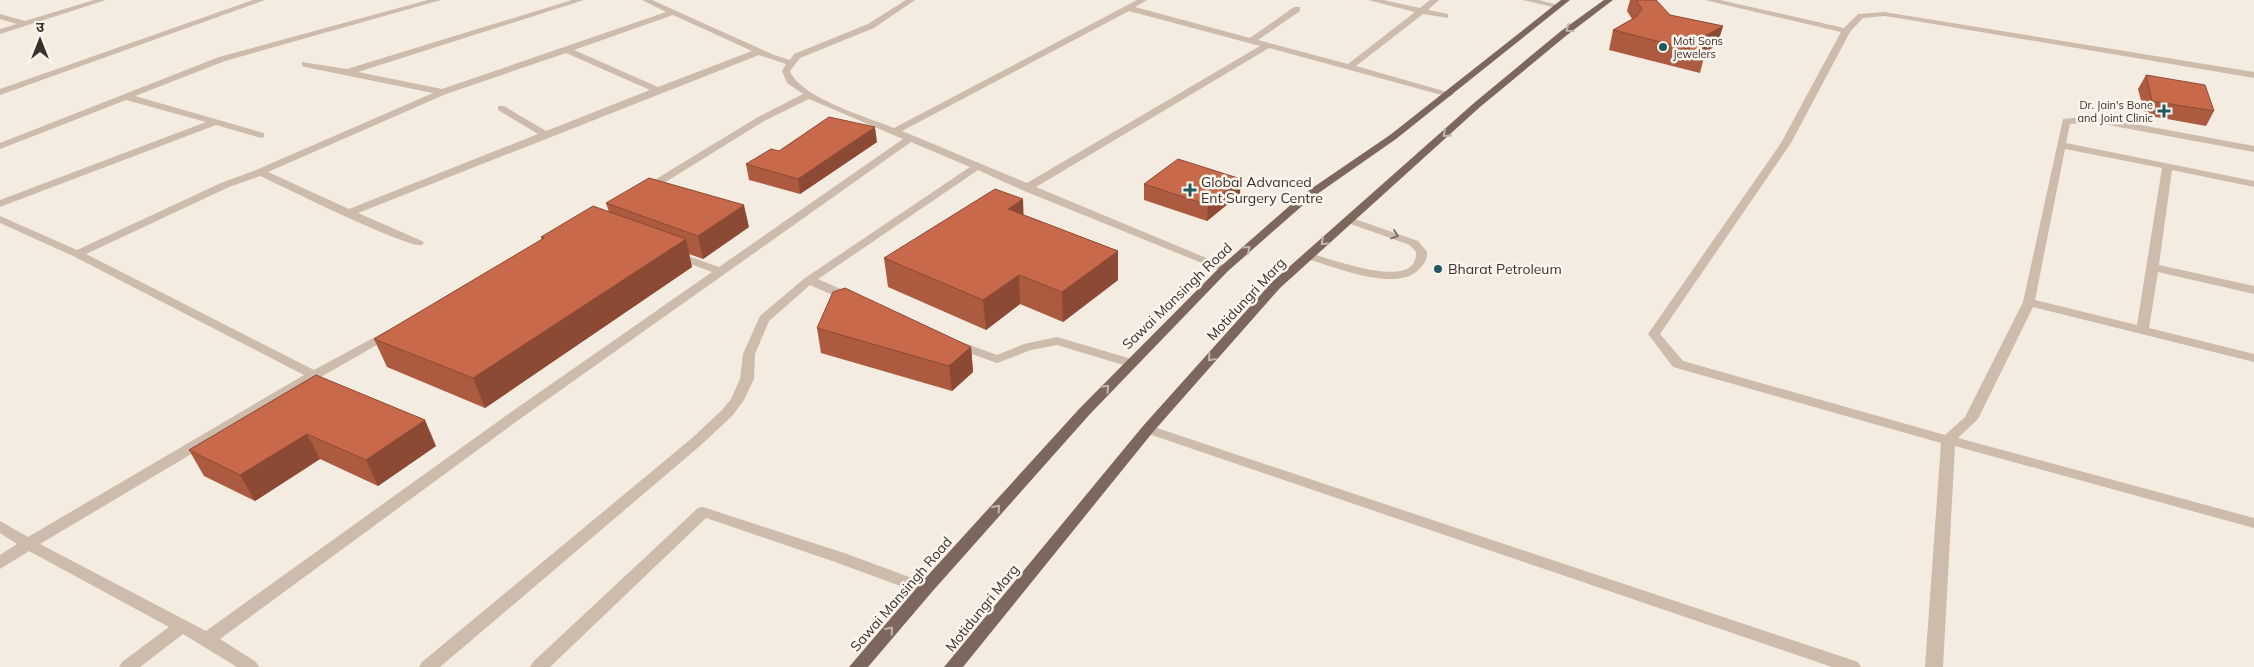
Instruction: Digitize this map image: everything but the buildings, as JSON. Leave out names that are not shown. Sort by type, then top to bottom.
[{"type":"main road","name":"Motidungri Marg","points":[[953,667],[1148,429],[1276,285],[1506,81],[1564,33],[1609,0]]},
{"type":"main road","name":"Sawai Mansingh Road","points":[[858,667],[925,589],[1130,363],[1224,270],[1306,197],[1393,137],[1561,3]]},
{"type":"street","points":[[0,32],[102,0]]},
{"type":"street","points":[[0,92],[261,0]]},
{"type":"street","points":[[0,146],[222,59],[437,0]]},
{"type":"street","points":[[348,72],[580,0]]},
{"type":"street","points":[[646,0],[761,52],[791,63]]},
{"type":"street","points":[[911,0],[890,16],[871,26],[797,56],[786,71],[790,81],[809,95],[893,132],[1224,270]]},
{"type":"street","points":[[893,132],[1143,0]]},
{"type":"street","points":[[1372,0],[1445,16]]},
{"type":"street","points":[[1350,67],[1435,0]]},
{"type":"street","points":[[1528,0],[1561,3]]},
{"type":"street","points":[[1709,0],[1846,31]]},
{"type":"street","points":[[1128,8],[1449,94]]},
{"type":"street","points":[[1251,41],[1297,9]]},
{"type":"street","points":[[77,254],[225,185],[260,172],[443,92],[675,12]]},
{"type":"street","points":[[2254,75],[1884,14],[1861,16],[1846,31],[1786,143],[1654,334],[1678,364],[2254,524]]},
{"type":"street","points":[[0,16],[25,24]]},
{"type":"street","points":[[1026,188],[1268,45]]},
{"type":"street","points":[[567,50],[658,90]]},
{"type":"street","points":[[349,213],[658,90],[761,52]]},
{"type":"street","points":[[305,64],[348,72],[416,89],[443,92]]},
{"type":"street","points":[[640,194],[762,119],[809,95]]},
{"type":"street","points":[[127,96],[261,136]]},
{"type":"street","points":[[501,108],[546,135]]},
{"type":"street","points":[[1934,667],[1948,440],[1971,419],[2030,302],[2066,121],[2092,119],[2254,149]]},
{"type":"street","points":[[0,204],[216,122]]},
{"type":"street","points":[[207,639],[512,418],[909,138]]},
{"type":"street","points":[[2061,145],[2167,168],[2254,184]]},
{"type":"street","points":[[428,667],[728,413],[747,380],[749,354],[764,319],[809,280],[976,167]]},
{"type":"street","points":[[2142,330],[2167,168]]},
{"type":"street","points":[[260,172],[418,242]]},
{"type":"street","points":[[0,219],[77,254],[314,375]]},
{"type":"street","points":[[1308,256],[1392,276],[1408,274],[1418,264],[1422,256],[1419,246],[1349,220]]},
{"type":"street","points":[[665,251],[720,271]]},
{"type":"street","points":[[2153,267],[2254,290]]},
{"type":"street","points":[[809,280],[863,303]]},
{"type":"street","points":[[2030,302],[2254,358]]},
{"type":"street","points":[[0,563],[28,544],[314,375],[400,328]]},
{"type":"street","points":[[943,338],[997,359],[1028,347],[1057,341],[1130,363]]},
{"type":"street","points":[[1148,429],[1852,667]]},
{"type":"street","points":[[538,667],[703,512],[841,558],[925,589]]},
{"type":"street","points":[[0,526],[28,544],[181,627],[207,639],[250,667]]},
{"type":"street","points":[[128,667],[181,627]]},
{"type":"place","name":"Moti Sons Jewelers","points":[[1663,47]]},
{"type":"place","name":"Dr. Jain's Bone and Joint Clinic","points":[[2164,111]]},
{"type":"place","name":"Global Advanced Ent Surgery Centre","points":[[1190,190]]},
{"type":"place","name":"Bharat Petroleum","points":[[1438,269]]}]
